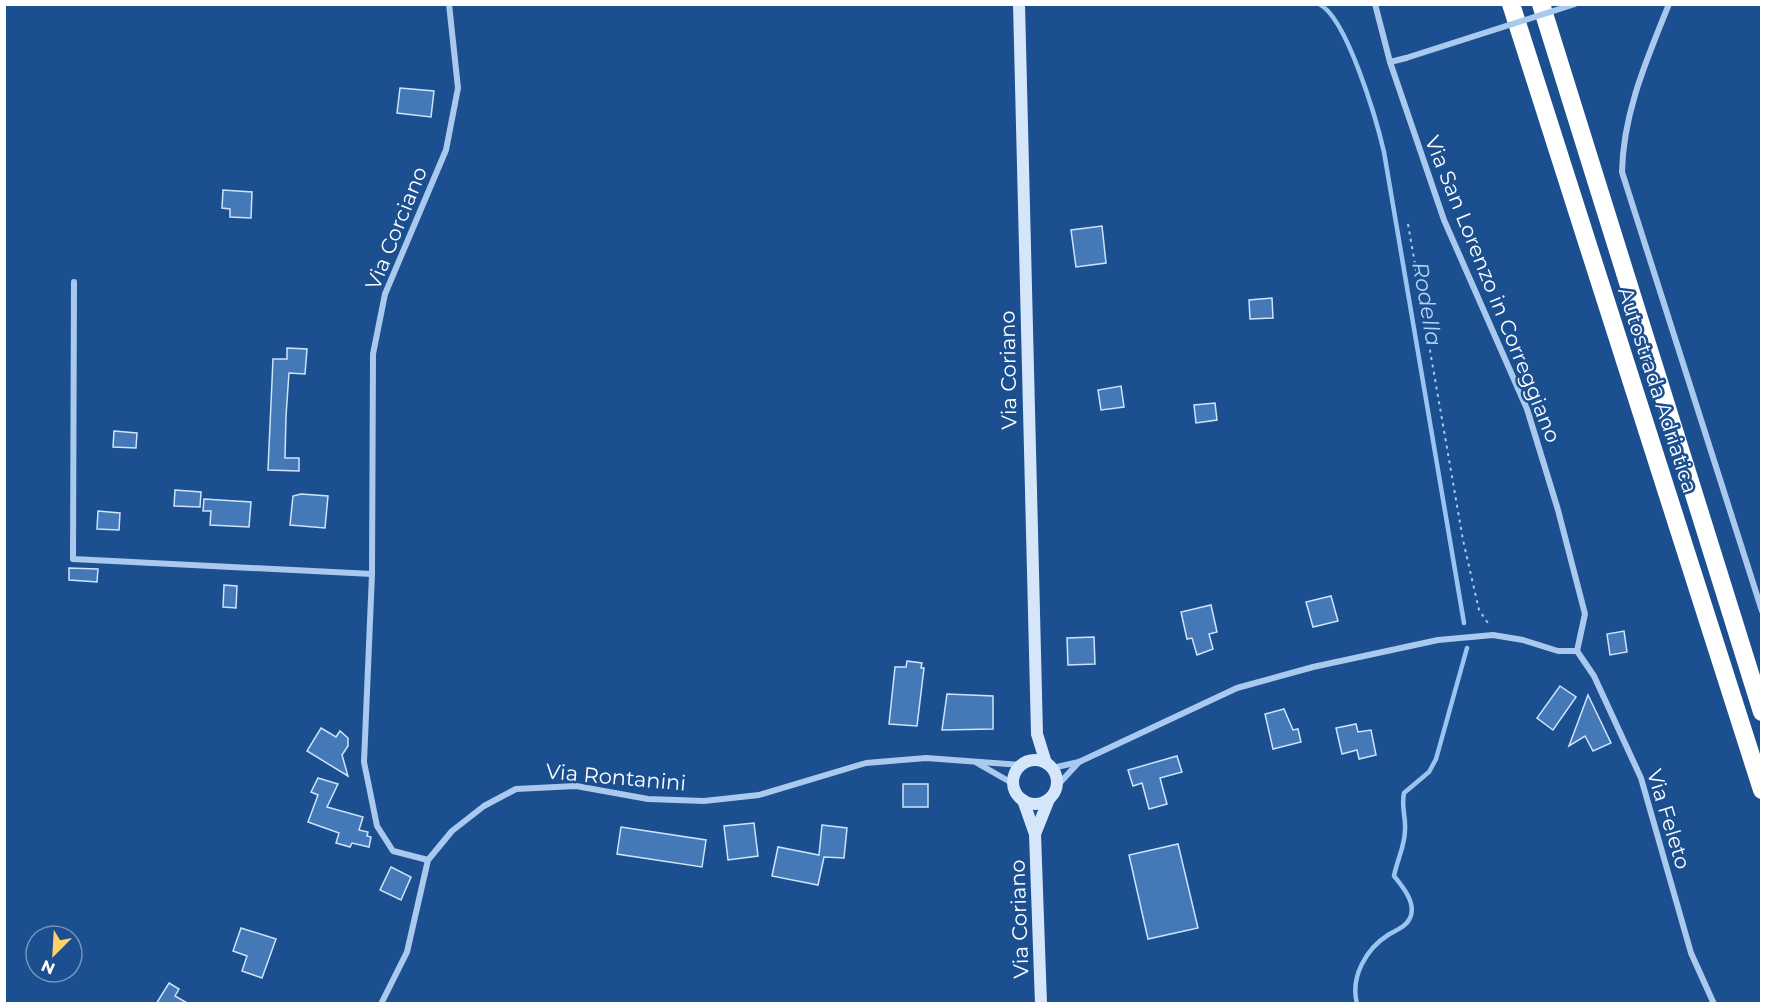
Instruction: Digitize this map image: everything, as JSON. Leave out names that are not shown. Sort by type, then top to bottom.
[{"type":"highway","name":"Autostrada Adriatica","points":[[1511,4],[1761,790]]},
{"type":"highway","name":"Autostrada Adriatica","points":[[1541,4],[1761,712]]},
{"type":"main road","name":"Via Coriano","points":[[1019,4],[1037,734],[1049,766]]},
{"type":"main road","name":"Via Coriano","points":[[1023,763],[1037,734]]},
{"type":"main road","points":[[1023,763],[1049,766],[1057,780],[1056,788],[1049,799],[1036,804],[1023,800],[1014,790],[1012,783],[1016,770],[1023,763]]},
{"type":"main road","name":"Via Coriano","points":[[1035,834],[1049,799]]},
{"type":"main road","name":"Via Coriano","points":[[1023,800],[1035,834],[1041,1004]]},
{"type":"street","name":"Via Corciano","points":[[428,860],[393,851],[377,826],[364,762],[372,574],[374,354],[385,294],[446,150],[459,88],[449,4]]},
{"type":"street","name":"Via San Lorenzo in Correggiano","points":[[1375,4],[1390,62],[1444,220],[1527,409],[1558,510],[1585,614],[1577,651]]},
{"type":"street","points":[[1390,62],[1575,4]]},
{"type":"street","points":[[1669,4],[1639,81],[1623,141],[1622,172],[1761,611]]},
{"type":"street","points":[[74,282],[73,559],[372,574]]},
{"type":"street","points":[[1049,766],[1079,762],[1237,688],[1313,667],[1438,640],[1497,636],[1558,651],[1577,651]]},
{"type":"street","name":"Via Feleto","points":[[1577,651],[1594,676],[1641,778],[1691,953],[1714,1004]]},
{"type":"street","name":"Via Rontanini","points":[[381,1004],[407,952],[428,860],[452,831],[484,806],[516,789],[576,786],[648,799],[704,801],[759,795],[866,763],[926,758],[1023,763]]},
{"type":"street","name":"Via Rontanini","points":[[974,761],[1012,783]]},
{"type":"street","points":[[1056,788],[1079,762]]},
{"type":"path","points":[[1408,224],[1463,540],[1479,610],[1497,636]]},
{"type":"building","points":[[400,88],[434,91],[431,117],[397,113]]},
{"type":"building","points":[[223,190],[252,192],[251,218],[230,217],[230,209],[222,208]]},
{"type":"building","points":[[1102,226],[1106,263],[1076,267],[1071,230]]},
{"type":"building","points":[[1272,298],[1273,318],[1250,319],[1249,300]]},
{"type":"building","points":[[287,348],[307,349],[305,374],[289,373],[286,416],[285,458],[299,458],[299,471],[268,470],[273,359],[287,359]]},
{"type":"building","points":[[1121,386],[1124,407],[1101,410],[1098,390]]},
{"type":"building","points":[[1215,403],[1217,420],[1196,423],[1194,405]]},
{"type":"building","points":[[114,431],[137,433],[136,448],[113,447]]},
{"type":"building","points":[[175,490],[201,492],[200,507],[174,506]]},
{"type":"building","points":[[301,494],[328,496],[325,528],[290,525],[293,496]]},
{"type":"building","points":[[204,499],[251,502],[249,527],[210,525],[211,511],[203,511]]},
{"type":"building","points":[[98,511],[120,513],[119,530],[97,529]]},
{"type":"building","points":[[69,568],[98,569],[97,582],[69,580]]},
{"type":"building","points":[[224,585],[237,586],[236,608],[223,607]]},
{"type":"building","points":[[1331,596],[1338,621],[1313,627],[1306,602]]},
{"type":"building","points":[[1211,605],[1217,632],[1209,634],[1213,649],[1197,655],[1192,638],[1187,639],[1181,612]]},
{"type":"building","points":[[1624,631],[1627,652],[1610,655],[1607,634]]},
{"type":"building","points":[[1094,637],[1095,664],[1068,665],[1067,638]]},
{"type":"building","points":[[907,661],[922,663],[921,668],[924,668],[917,726],[889,724],[895,667],[906,667]]},
{"type":"building","points":[[1560,686],[1576,697],[1553,730],[1537,718]]},
{"type":"building","points":[[947,694],[993,696],[993,729],[942,730]]},
{"type":"building","points":[[1588,695],[1611,743],[1593,751],[1585,736],[1569,746]]},
{"type":"building","points":[[1284,709],[1293,730],[1298,729],[1301,742],[1273,749],[1265,714]]},
{"type":"building","points":[[1356,724],[1358,732],[1371,730],[1376,755],[1359,759],[1357,750],[1342,754],[1336,728]]},
{"type":"building","points":[[321,728],[336,737],[340,731],[348,738],[348,746],[342,755],[348,776],[307,751]]},
{"type":"building","points":[[1177,756],[1182,772],[1160,778],[1167,804],[1149,809],[1142,783],[1133,786],[1128,770]]},
{"type":"building","points":[[318,778],[338,784],[327,807],[363,817],[359,830],[368,832],[367,836],[371,837],[369,847],[352,843],[350,847],[336,843],[339,833],[308,822],[318,795],[311,792]]},
{"type":"building","points":[[903,784],[928,784],[928,807],[903,807]]},
{"type":"building","points":[[754,823],[758,856],[728,860],[724,826]]},
{"type":"building","points":[[822,825],[847,828],[844,858],[824,857],[818,885],[772,876],[778,847],[819,855]]},
{"type":"building","points":[[621,827],[706,840],[702,867],[617,854]]},
{"type":"building","points":[[1178,844],[1198,928],[1148,939],[1129,855]]},
{"type":"building","points":[[391,867],[411,877],[401,900],[380,890]]},
{"type":"building","points":[[241,928],[276,939],[262,978],[242,971],[247,956],[233,951]]},
{"type":"building","points":[[169,983],[179,989],[175,996],[189,1004],[156,1004]]},
{"type":"waterway","name":"Rodella","points":[[1319,4],[1330,13],[1350,49],[1368,95],[1384,152],[1464,623]]},
{"type":"waterway","name":"Rodella","points":[[1357,1004],[1355,994],[1358,974],[1367,956],[1380,941],[1403,926],[1412,912],[1410,901],[1394,876],[1405,836],[1404,793],[1429,772],[1436,759],[1467,648]]}]
